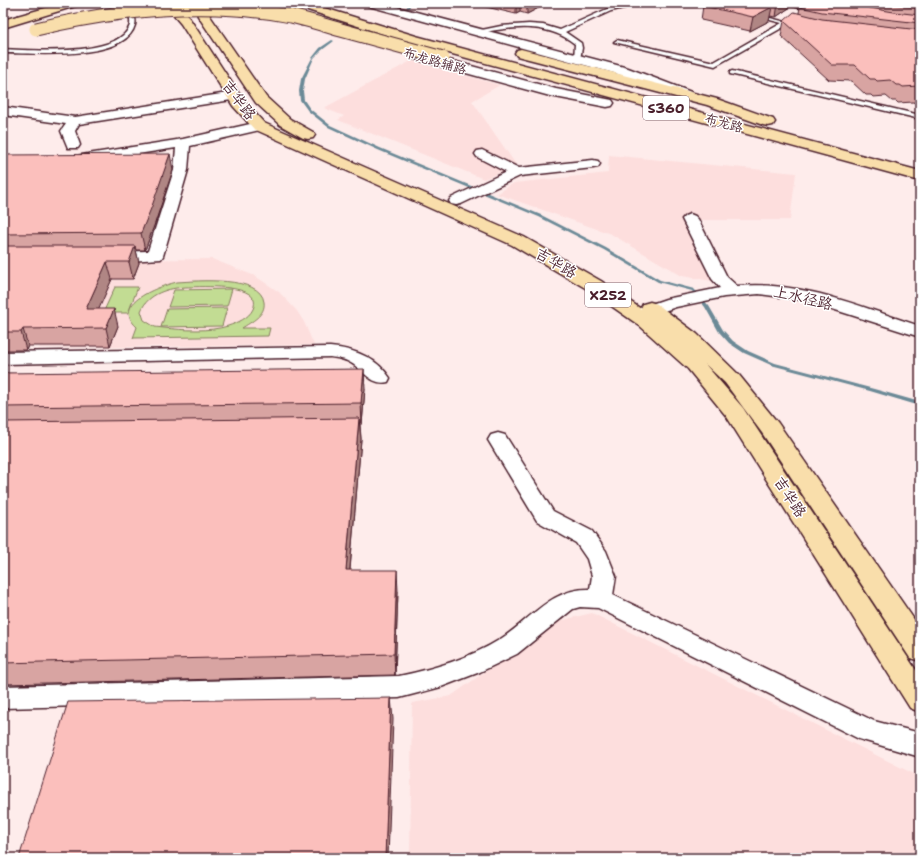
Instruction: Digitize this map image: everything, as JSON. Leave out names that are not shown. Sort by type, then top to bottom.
[{"type":"main road","points":[[3,24],[75,3]]},
{"type":"main road","name":"吉华路","points":[[169,3],[200,10],[255,93],[268,108],[286,122],[339,150],[503,220],[574,259],[634,296],[644,313],[695,365],[735,413],[920,700]]},
{"type":"main road","points":[[182,3],[183,13],[200,10]]},
{"type":"main road","name":"布龙路辅路","points":[[269,3],[306,22],[344,34],[532,87],[607,103]]},
{"type":"main road","name":"S360","points":[[296,3],[347,19],[418,36]]},
{"type":"main road","name":"S360","points":[[322,3],[358,12],[418,36]]},
{"type":"main road","points":[[369,3],[637,76],[687,95]]},
{"type":"main road","points":[[22,33],[78,18],[134,9],[173,6],[230,6],[269,11],[553,87],[607,103],[750,131]]},
{"type":"main road","name":"吉华路","points":[[200,10],[234,96],[244,111],[260,126],[518,241],[690,338],[732,379],[770,428],[920,650]]},
{"type":"main road","points":[[358,12],[687,95],[729,108],[781,127]]},
{"type":"main road","name":"布龙路","points":[[418,36],[904,157]]},
{"type":"main road","name":"布龙路","points":[[418,36],[750,131],[920,176]]},
{"type":"street","points":[[3,111],[75,121],[234,96]]},
{"type":"street","points":[[73,146],[68,132],[75,121]]},
{"type":"street","points":[[66,161],[183,143],[260,126]]},
{"type":"street","points":[[99,257],[155,256],[181,170],[183,143]]},
{"type":"street","points":[[482,154],[516,172]]},
{"type":"street","points":[[456,201],[516,172],[593,164]]},
{"type":"street","points":[[690,219],[720,279],[728,291]]},
{"type":"street","name":"上水径路","points":[[644,313],[672,303],[728,291],[759,289],[781,290],[806,295],[920,332]]},
{"type":"street","points":[[3,358],[330,352],[345,353],[358,357],[381,378]]},
{"type":"street","points":[[498,440],[545,516],[584,537],[598,557],[604,576],[601,599]]},
{"type":"street","points":[[3,697],[399,687],[432,680],[471,666],[508,647],[565,602],[580,598],[601,599],[868,731],[920,745]]},
{"type":"lane","points":[[3,50],[73,52],[109,44],[122,38],[130,30],[133,23],[129,7],[132,3]]},
{"type":"lane","points":[[560,32],[604,12],[642,3]]},
{"type":"lane","points":[[700,3],[722,7]]},
{"type":"lane","points":[[784,3],[819,10]]},
{"type":"lane","points":[[748,13],[803,27]]},
{"type":"lane","points":[[617,42],[715,64],[786,23]]},
{"type":"lane","points":[[475,32],[516,26],[543,28],[560,32],[573,38],[578,43],[578,59]]},
{"type":"lane","points":[[732,73],[920,116]]},
{"type":"shaded area","points":[[411,61],[500,85],[472,101],[517,166],[484,179],[338,120],[344,116],[324,108]]},
{"type":"shaded area","points":[[609,155],[796,173],[790,220],[697,220],[730,284],[682,276],[611,234],[497,194],[514,183],[608,173]]},
{"type":"shaded area","points":[[212,259],[255,276],[279,292],[297,311],[304,322],[314,345],[39,348],[82,260]]},
{"type":"shaded area","points":[[592,613],[920,777],[920,858],[410,858],[412,703],[451,696],[555,622]]},
{"type":"green space","points":[[212,281],[252,287],[260,293],[264,302],[264,307],[263,311],[257,318],[242,328],[270,328],[268,336],[133,338],[137,327],[130,318],[129,310],[133,303],[140,297],[160,287],[177,282]],"holes":[[[186,287],[216,287],[241,290],[249,294],[254,300],[253,309],[246,318],[239,322],[220,328],[204,330],[155,327],[144,320],[141,311],[144,305],[154,296],[166,290]]]},
{"type":"green space","points":[[115,287],[138,287],[128,313],[103,313]]},
{"type":"green space","points":[[232,289],[227,306],[168,307],[174,290]]},
{"type":"green space","points":[[227,308],[222,326],[161,327],[167,309]]},
{"type":"building","points":[[505,3],[532,3],[527,5],[520,4],[516,6]]},
{"type":"building","points":[[708,3],[754,3],[772,7],[753,17],[703,6]]},
{"type":"building","points":[[805,3],[840,3],[920,15],[920,23],[822,12],[800,7]]},
{"type":"building","points":[[882,3],[920,5],[920,8]]},
{"type":"building","points":[[794,12],[822,19],[920,30],[920,87],[903,87],[896,85],[890,80],[877,81],[875,79],[870,79],[855,65],[832,65],[784,21]]},
{"type":"building","points":[[170,154],[141,233],[3,234],[3,155]]},
{"type":"building","points":[[3,246],[135,246],[129,262],[107,262],[86,309],[114,309],[106,328],[23,329],[21,332],[3,332]]},
{"type":"building","points":[[364,369],[361,403],[3,407],[3,373]]},
{"type":"building","points":[[359,418],[346,570],[397,570],[394,654],[3,663],[3,422]]},
{"type":"building","points":[[391,698],[385,858],[19,858],[68,702]]},
{"type":"waterway","points":[[407,8],[411,3]]},
{"type":"waterway","points":[[333,41],[321,49],[313,58],[303,79],[301,91],[302,100],[309,110],[329,126],[379,149],[540,216],[605,249],[659,281],[693,290],[707,306],[721,331],[731,342],[746,352],[773,364],[920,404]]}]
